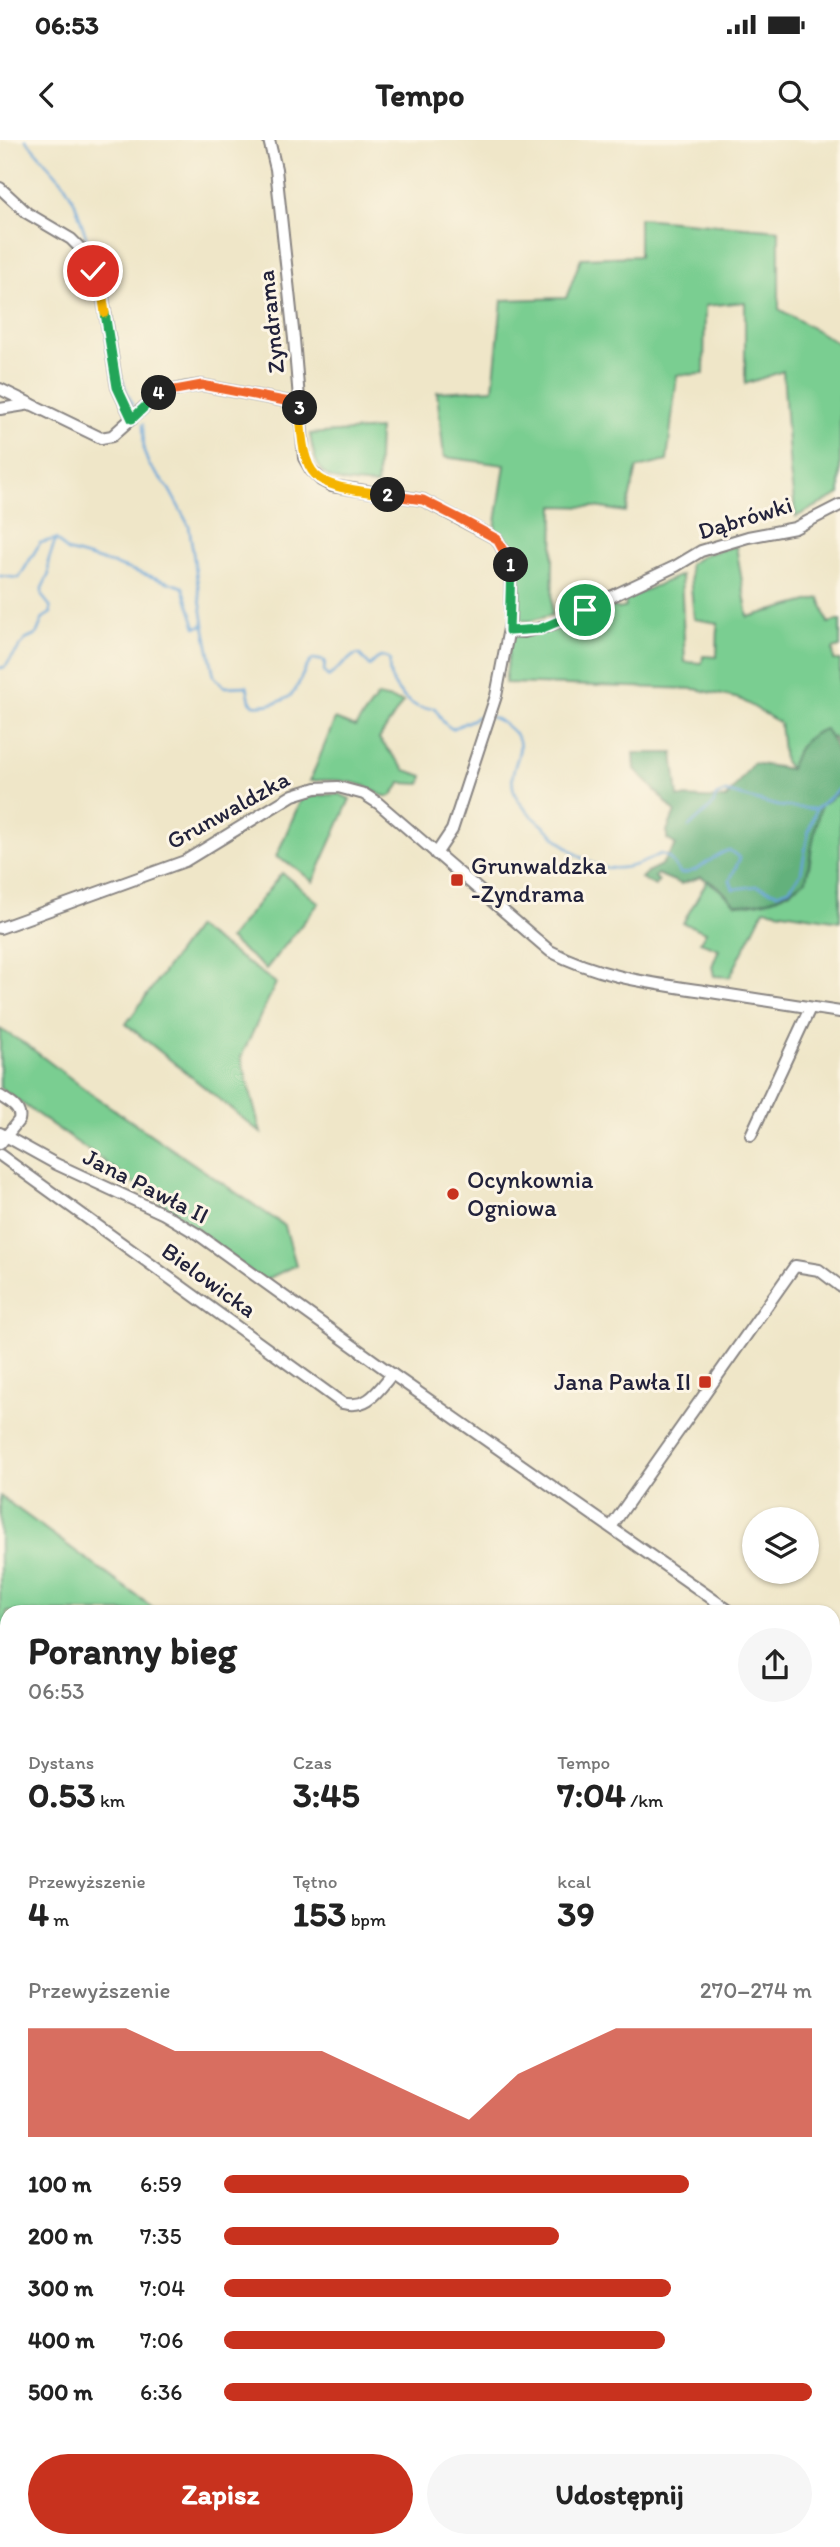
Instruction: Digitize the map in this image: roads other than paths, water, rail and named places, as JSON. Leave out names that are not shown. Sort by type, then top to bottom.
[{"type":"street","name":"Zyndrama","points":[[269,140],[276,169],[304,458],[321,480],[345,489],[423,500],[497,539],[511,565],[509,631],[489,719],[452,830],[436,854]]},
{"type":"street","points":[[0,188],[27,213],[71,239],[84,252],[103,299],[117,387],[132,419]]},
{"type":"street","points":[[0,388],[101,438],[112,436],[160,393],[202,385],[300,404]]},
{"type":"street","points":[[0,409],[31,404]]},
{"type":"street","name":"Dąbrówki","points":[[509,631],[524,632],[549,626],[676,566],[701,551],[748,537],[794,528],[840,505]]},
{"type":"street","name":"Grunwaldzka","points":[[0,928],[184,861],[293,794],[316,788],[338,787],[364,794],[378,803],[550,951],[572,963],[621,978],[840,1012]]},
{"type":"street","points":[[751,1135],[810,1008]]},
{"type":"street","points":[[0,1096],[16,1108],[20,1115],[2,1138]]},
{"type":"street","name":"Jana Pawła II","points":[[2,1138],[145,1204],[179,1223],[721,1605]]},
{"type":"street","name":"Bielowicka","points":[[0,1155],[342,1403],[357,1405],[368,1401],[392,1374]]},
{"type":"street","points":[[611,1527],[795,1266],[819,1270],[840,1286]]},
{"type":"waterway","points":[[26,140],[64,183],[75,203],[109,302]]},
{"type":"waterway","points":[[120,374],[132,404]]},
{"type":"waterway","points":[[143,424],[144,452],[149,465],[169,489],[189,526],[204,625]]},
{"type":"waterway","points":[[0,576],[19,578],[40,543],[56,539],[67,551],[183,587],[196,627],[204,625],[214,676],[224,687],[247,686],[250,701],[254,705],[271,704],[288,697],[296,689],[313,659],[325,661],[324,671],[328,677],[359,654],[370,666],[381,657],[390,660],[392,681],[405,699],[418,707],[435,708],[444,723],[452,729],[485,715]]},
{"type":"waterway","points":[[0,668],[5,667],[25,640],[36,635],[43,618],[51,613],[50,606],[42,596],[42,588],[49,574],[48,562],[55,541]]},
{"type":"waterway","points":[[491,717],[507,726],[519,741],[519,753],[512,779],[515,794],[521,804],[561,842],[599,866],[627,867],[660,854],[668,857],[681,874],[695,870],[729,850],[740,858],[730,880],[733,889],[757,886],[777,893],[789,889],[801,873],[816,809],[840,788]]},
{"type":"waterway","points":[[689,827],[713,805],[716,796],[726,792],[778,806],[814,809]]},
{"type":"place","name":"Grunwaldzka -Zyndrama","points":[[457,880]]},
{"type":"place","name":"Ocynkownia Ogniowa","points":[[453,1194]]},
{"type":"place","name":"Jana Pawła II","points":[[705,1382]]}]
